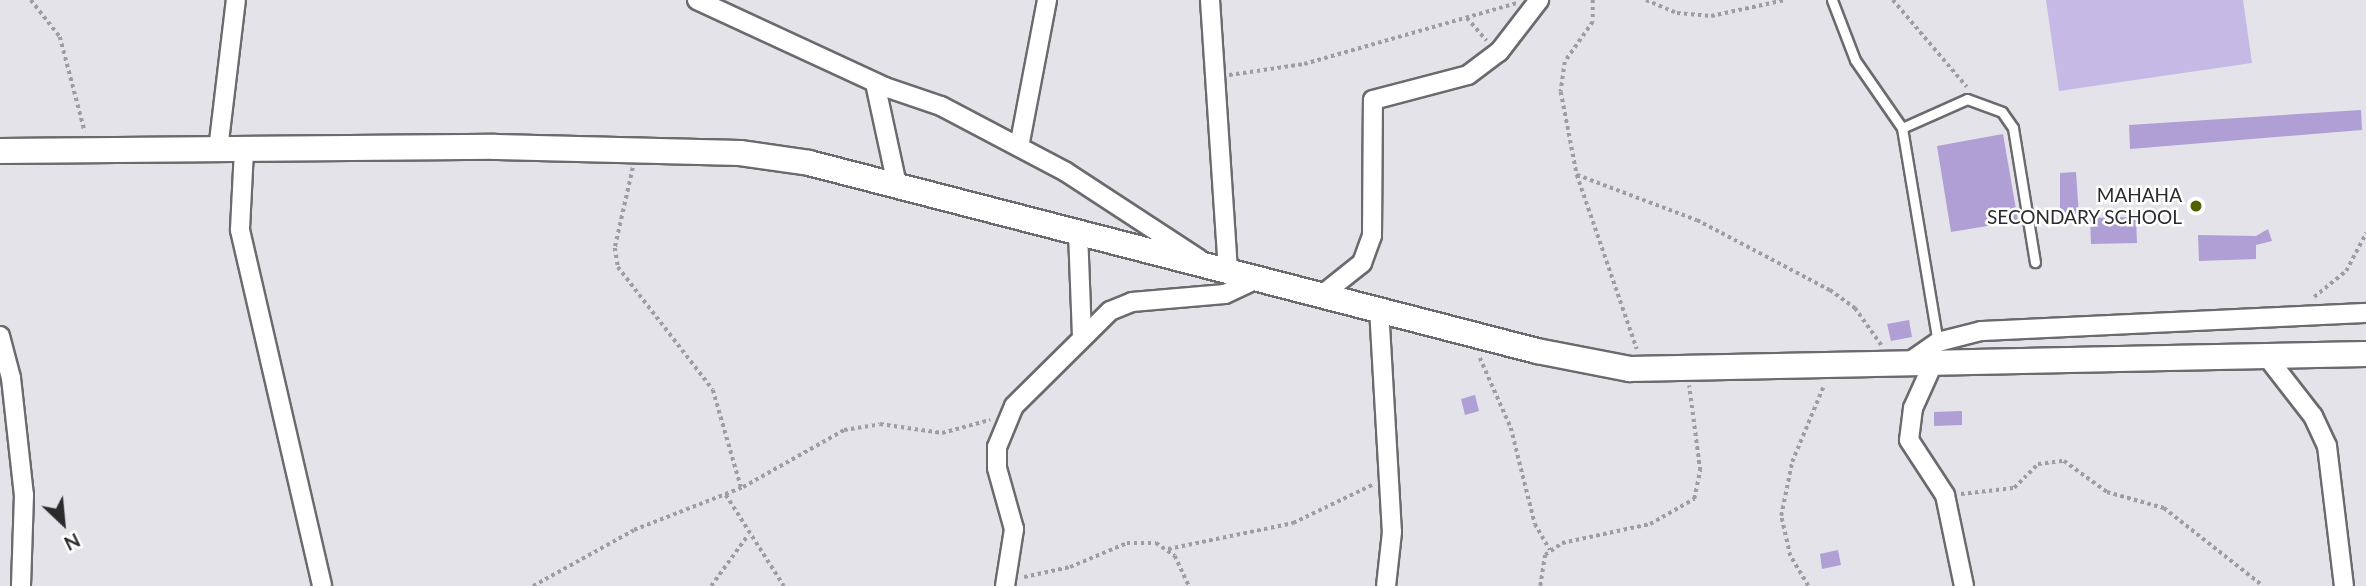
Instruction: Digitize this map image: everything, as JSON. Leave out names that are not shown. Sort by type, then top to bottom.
[{"type":"main road","points":[[0,152],[633,148],[767,157],[897,185],[1256,279],[1464,328],[1595,365],[1645,370],[1897,367],[1935,354],[2267,357],[2366,354]]},
{"type":"street","points":[[218,150],[236,0]]},
{"type":"street","points":[[697,0],[875,83],[941,106],[1019,147],[1221,270]]},
{"type":"street","points":[[1019,147],[1046,0]]},
{"type":"street","points":[[1210,0],[1221,270]]},
{"type":"street","points":[[1323,294],[1362,263],[1371,236],[1373,100],[1468,75],[1499,52],[1531,1]]},
{"type":"street","points":[[875,83],[897,185]]},
{"type":"street","points":[[244,149],[240,230],[322,586]]},
{"type":"street","points":[[1078,232],[1082,338]]},
{"type":"street","points":[[1007,583],[1014,529],[997,468],[1008,415],[1110,311],[1132,302],[1225,294],[1256,279]]},
{"type":"street","points":[[1379,308],[1392,532],[1386,586]]},
{"type":"street","points":[[1964,586],[1945,495],[1909,440],[1913,408],[1935,354],[1981,331],[2366,313]]},
{"type":"street","points":[[0,336],[12,378],[24,495],[21,586]]},
{"type":"street","points":[[2267,357],[2313,416],[2327,446],[2344,586]]},
{"type":"lane","points":[[1832,0],[1855,60],[1902,128],[1935,354]]},
{"type":"lane","points":[[1902,128],[1945,105],[1985,102],[2013,128],[2035,261]]},
{"type":"path","points":[[31,0],[67,54],[89,152]]},
{"type":"path","points":[[1593,0],[1592,22],[1565,62],[1561,92],[1577,175],[1645,370]]},
{"type":"path","points":[[1646,0],[1677,13],[1711,16],[1785,0]]},
{"type":"path","points":[[1893,0],[1927,34],[1947,69],[1985,102]]},
{"type":"path","points":[[1213,78],[1304,64],[1531,1]]},
{"type":"path","points":[[1467,17],[1499,52]]},
{"type":"path","points":[[633,148],[633,186],[615,248],[618,267],[713,390],[741,488]]},
{"type":"path","points":[[1577,175],[1697,220],[1830,290],[1872,327],[1897,367]]},
{"type":"path","points":[[2288,317],[2346,271],[2366,233]]},
{"type":"path","points":[[1464,328],[1493,382],[1535,524],[1550,550],[1540,586]]},
{"type":"path","points":[[1808,586],[1790,556],[1782,516],[1792,462],[1832,369]]},
{"type":"path","points":[[1550,550],[1650,524],[1694,499],[1700,471],[1690,430],[1689,370]]},
{"type":"path","points":[[533,586],[634,530],[726,495],[855,427],[942,433],[1008,415]]},
{"type":"path","points":[[1945,495],[2014,488],[2038,464],[2064,461],[2107,492],[2164,508],[2263,586]]},
{"type":"path","points":[[1007,583],[1070,567],[1127,543],[1168,549],[1293,523],[1331,500],[1387,480]]},
{"type":"path","points":[[726,495],[748,535],[784,586]]},
{"type":"path","points":[[711,586],[748,535]]},
{"type":"path","points":[[1168,549],[1189,586]]},
{"type":"shaded area","points":[[2046,0],[2243,0],[2252,63],[2059,91]]},
{"type":"building","points":[[2361,110],[2362,130],[2130,149],[2129,125]]},
{"type":"building","points":[[2003,134],[2018,221],[1951,232],[1937,146]]},
{"type":"building","points":[[2076,172],[2079,216],[2060,218],[2060,173]]},
{"type":"building","points":[[2136,217],[2137,243],[2091,244],[2090,218]]},
{"type":"building","points":[[2268,229],[2272,241],[2256,245],[2256,259],[2199,261],[2198,235],[2256,236]]},
{"type":"building","points":[[1909,320],[1912,337],[1891,341],[1887,324]]},
{"type":"building","points":[[1475,395],[1479,411],[1465,415],[1461,399]]},
{"type":"building","points":[[1962,411],[1962,425],[1934,426],[1934,412]]},
{"type":"building","points":[[1838,550],[1841,565],[1822,569],[1820,554]]},
{"type":"place","name":"MAHAHA SECONDARY SCHOOL","points":[[2196,206]]}]
